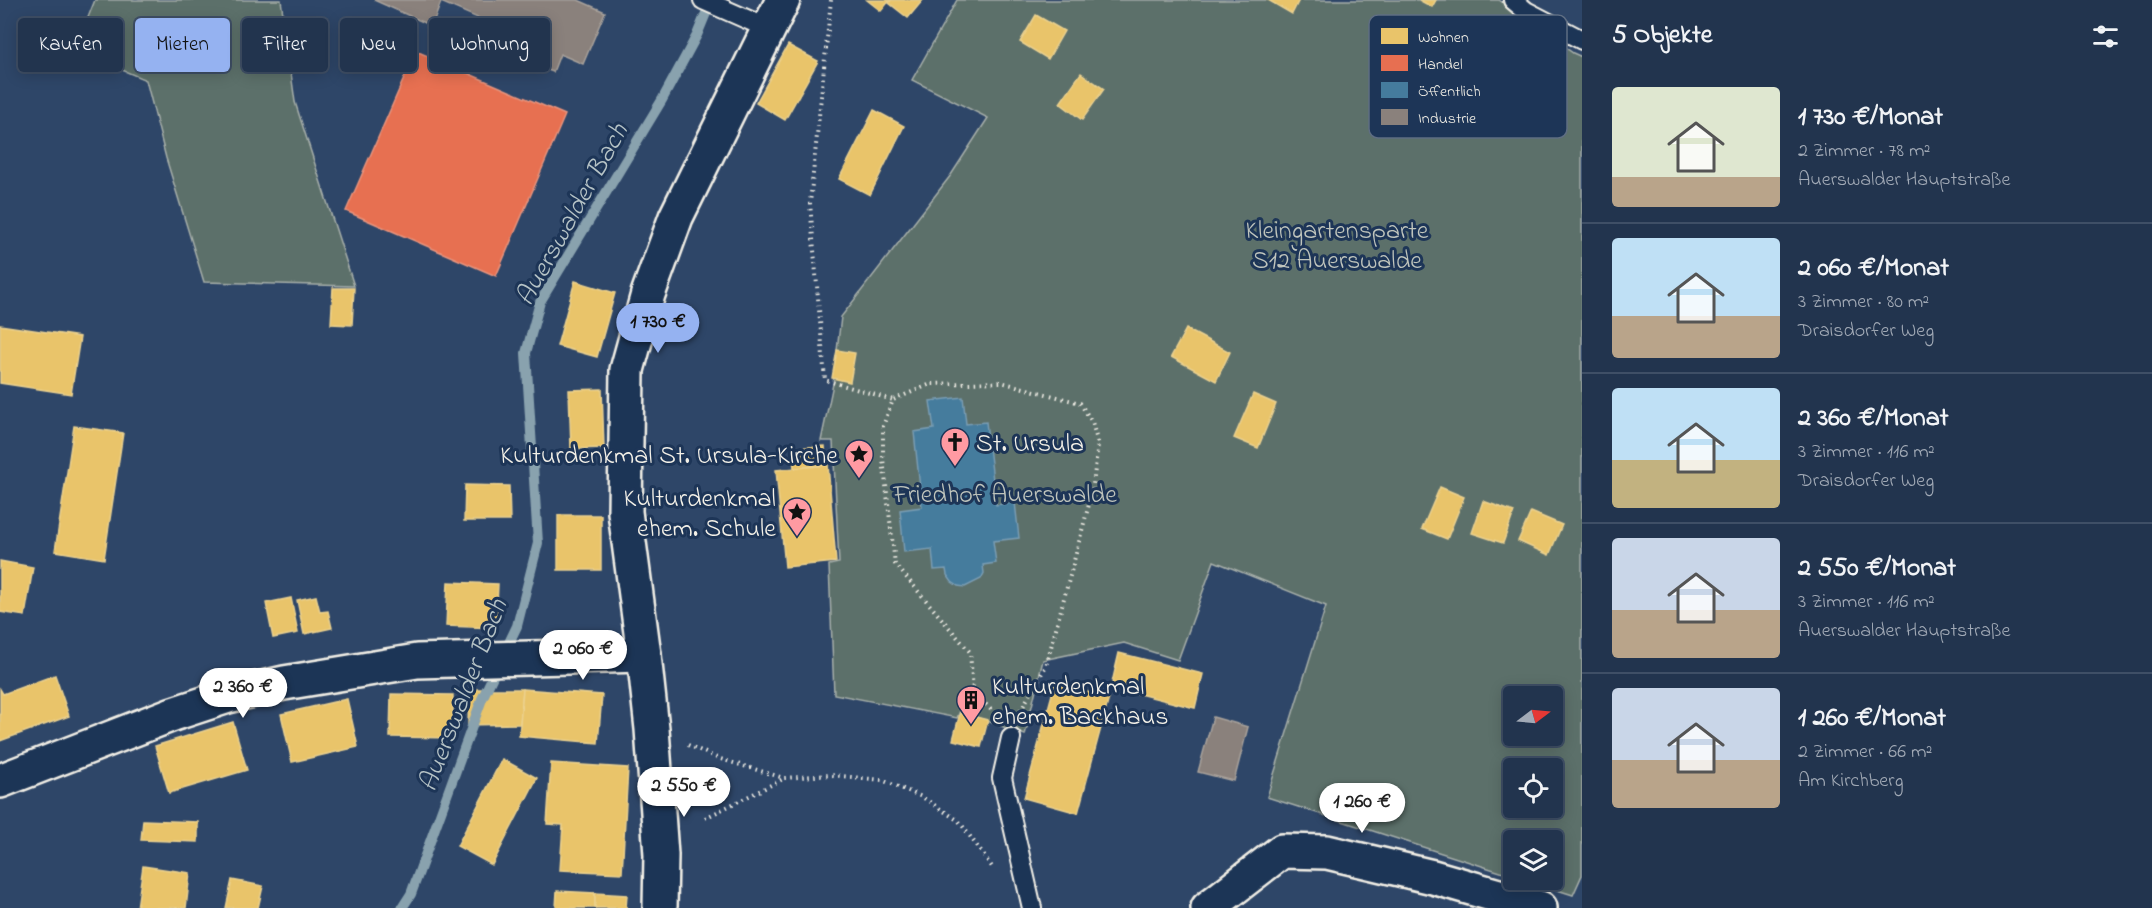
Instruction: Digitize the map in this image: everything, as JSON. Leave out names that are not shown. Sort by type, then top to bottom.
[{"type":"street","points":[[660,908],[662,855],[652,729],[625,512],[627,370],[648,294],[675,217],[783,0]]},
{"type":"street","points":[[0,781],[173,714],[284,683],[417,661],[644,655]]},
{"type":"street","points":[[1208,908],[1282,851],[1327,852],[1433,877],[1540,908]]},
{"type":"lane","points":[[703,0],[769,29]]},
{"type":"lane","points":[[1513,0],[1534,15]]},
{"type":"lane","points":[[1567,32],[1582,39]]},
{"type":"lane","points":[[1013,729],[1002,777],[1032,908]]},
{"type":"path","points":[[831,0],[810,203],[825,380],[893,400],[931,384],[1001,381],[1080,404],[1092,422],[1098,444],[1092,493],[1046,666],[1013,729],[993,714],[973,691],[970,652],[895,564],[883,459],[883,426],[893,400]]},
{"type":"path","points":[[652,729],[717,758],[783,778],[831,775],[882,780],[922,797],[959,821],[994,869]]},
{"type":"path","points":[[705,818],[783,778]]},
{"type":"green space","points":[[95,0],[281,0],[283,18],[242,18],[242,72],[291,72],[295,102],[354,286],[204,282],[166,158],[146,80],[123,70],[123,18],[88,18]]},
{"type":"green space","points":[[957,0],[1499,0],[1520,15],[1369,15],[1369,138],[1567,138],[1567,49],[1582,57],[1582,875],[1573,895],[1557,890],[1563,890],[1563,830],[1503,830],[1503,873],[1267,797],[1326,606],[1214,561],[1178,660],[1124,643],[1043,660],[1025,735],[960,711],[957,718],[834,694],[829,565],[839,563],[833,441],[821,441],[833,384],[841,317],[951,175],[988,118],[912,80]]},
{"type":"building: Wohnen","points":[[867,0],[890,0],[881,11]]},
{"type":"building: Wohnen","points":[[891,0],[923,0],[908,18],[889,3]]},
{"type":"building: Wohnen","points":[[1268,0],[1299,0],[1292,14]]},
{"type":"building: Wohnen","points":[[1419,0],[1436,0],[1432,7]]},
{"type":"building: Wohnen","points":[[1036,15],[1064,31],[1048,59],[1020,42]]},
{"type":"building: Wohnen","points":[[788,45],[818,61],[785,120],[756,103]]},
{"type":"building: Wohnen","points":[[1081,73],[1104,89],[1082,120],[1060,103]]},
{"type":"building: Wohnen","points":[[874,110],[904,126],[870,195],[839,179]]},
{"type":"building: Wohnen","points":[[575,281],[615,293],[597,357],[557,346]]},
{"type":"building: Wohnen","points":[[333,288],[354,288],[352,325],[331,324]]},
{"type":"building: Wohnen","points":[[0,325],[80,337],[71,394],[0,383]]},
{"type":"building: Wohnen","points":[[1186,329],[1230,352],[1216,381],[1171,357]]},
{"type":"building: Wohnen","points":[[837,350],[855,353],[850,382],[832,378]]},
{"type":"building: Wohnen","points":[[602,389],[604,448],[571,449],[569,390]]},
{"type":"building: Wohnen","points":[[1253,394],[1276,404],[1258,448],[1234,438]]},
{"type":"building: Wohnen","points":[[74,426],[123,433],[104,559],[55,551]]},
{"type":"building: Wohnen","points":[[825,446],[826,465],[794,468],[792,448]]},
{"type":"building: Wohnen","points":[[828,465],[836,562],[785,567],[776,470]]},
{"type":"building: Wohnen","points":[[465,485],[509,486],[510,521],[464,521]]},
{"type":"building: Wohnen","points":[[1440,487],[1464,497],[1447,539],[1422,529]]},
{"type":"building: Wohnen","points":[[1483,501],[1514,512],[1503,543],[1472,533]]},
{"type":"building: Wohnen","points":[[1531,512],[1562,525],[1549,555],[1518,541]]},
{"type":"building: Wohnen","points":[[558,515],[601,515],[601,570],[558,570]]},
{"type":"building: Wohnen","points":[[0,561],[33,567],[25,616],[0,612]]},
{"type":"building: Wohnen","points":[[448,582],[498,584],[496,628],[446,626]]},
{"type":"building: Wohnen","points":[[316,596],[320,612],[328,611],[332,628],[304,634],[297,600]]},
{"type":"building: Wohnen","points":[[291,598],[298,633],[273,638],[266,603]]},
{"type":"building: Wohnen","points":[[1119,653],[1203,674],[1195,708],[1111,687]]},
{"type":"building: Wohnen","points":[[55,675],[69,716],[0,741],[0,689],[3,694]]},
{"type":"building: Wohnen","points":[[1055,683],[1109,698],[1078,813],[1024,798]]},
{"type":"building: Wohnen","points":[[469,689],[523,689],[520,724],[468,725]]},
{"type":"building: Wohnen","points":[[523,689],[602,695],[598,743],[519,736]]},
{"type":"building: Wohnen","points":[[391,694],[453,695],[453,738],[390,737]]},
{"type":"building: Wohnen","points":[[347,699],[358,747],[292,762],[281,714]]},
{"type":"building: Wohnen","name":"Kulturdenkmal ehem. Backhaus","points":[[960,713],[988,720],[981,747],[953,740]]},
{"type":"building: Wohnen","points":[[233,722],[247,770],[169,793],[155,746]]},
{"type":"building: Wohnen","points":[[502,759],[537,778],[492,865],[457,846]]},
{"type":"building: Wohnen","points":[[551,763],[628,768],[622,873],[560,870],[563,825],[547,824]]},
{"type":"building: Wohnen","points":[[143,820],[198,822],[198,842],[141,840]]},
{"type":"building: Wohnen","points":[[143,866],[190,873],[186,908],[137,908]]},
{"type":"building: Wohnen","points":[[232,880],[263,886],[258,908],[226,908]]},
{"type":"building: Wohnen","points":[[557,891],[595,893],[595,908],[556,908]]},
{"type":"building: Wohnen","points":[[595,893],[627,895],[626,908],[595,908]]},
{"type":"building: Handel","points":[[417,51],[429,57],[429,72],[465,72],[565,115],[496,276],[346,211],[407,72],[417,72]]},
{"type":"building: Öffentlich","name":"St. Ursula","points":[[963,397],[966,424],[986,422],[996,505],[1015,502],[1019,538],[993,541],[996,563],[983,565],[984,573],[981,579],[965,587],[952,582],[946,569],[934,570],[932,549],[904,552],[900,510],[922,507],[914,432],[934,429],[930,401]]},
{"type":"building: Industrie","points":[[374,0],[578,0],[605,12],[583,64],[560,54],[553,72],[550,71],[550,18],[478,18],[441,2],[435,18],[429,18],[429,25]]},
{"type":"building: Industrie","points":[[1213,717],[1248,727],[1234,781],[1198,772]]},
{"type":"waterway","name":"Auerswalder Bach","points":[[402,908],[411,894],[482,699],[517,626],[538,543],[526,353],[540,302],[662,100],[697,35],[711,1]]},
{"type":"place","name":"St. Ursula","points":[[955,468]]},
{"type":"place","name":"Kulturdenkmal St. Ursula-Kirche","points":[[859,480]]},
{"type":"place","name":"Kulturdenkmal ehem. Schule","points":[[797,538]]},
{"type":"place","name":"Kulturdenkmal ehem. Backhaus","points":[[971,726]]},
{"type":"park label","name":"Kleingartensparte S12 Auerswalde","points":[[1337,244]]},
{"type":"park label","name":"Friedhof Auerswalde","points":[[1005,493]]}]
